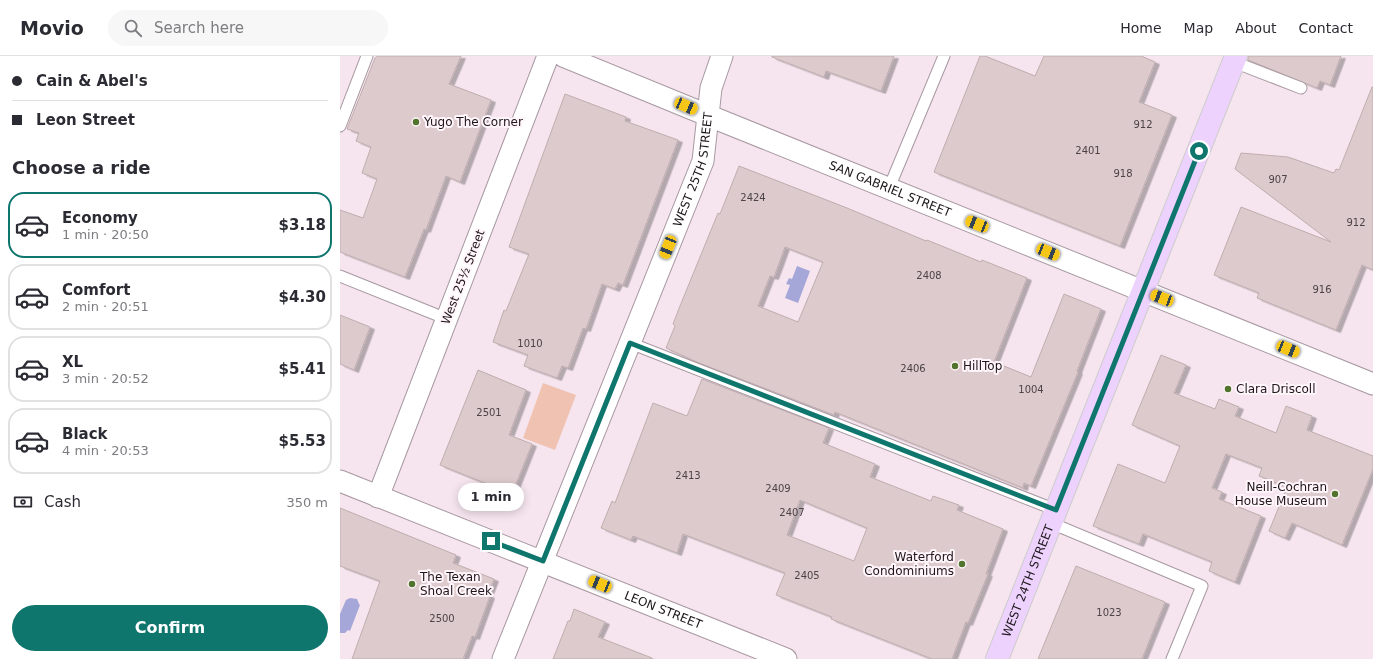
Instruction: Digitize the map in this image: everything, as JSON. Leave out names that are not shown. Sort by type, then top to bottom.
[{"type":"main road","name":"WEST 24TH STREET","points":[[997,659],[1235,59]]},
{"type":"street","name":"West 25½ Street","points":[[378,497],[548,56]]},
{"type":"street","name":"SAN GABRIEL STREET","points":[[563,56],[707,116],[1144,290],[1373,384]]},
{"type":"street","name":"WEST 25TH STREET","points":[[503,659],[703,162],[711,88],[722,56]]},
{"type":"street","name":"LEON STREET","points":[[340,481],[786,659]]},
{"type":"lane","points":[[340,126],[367,56]]},
{"type":"lane","points":[[888,188],[944,56]]},
{"type":"lane","points":[[1235,59],[1301,88]]},
{"type":"lane","points":[[340,276],[447,319]]},
{"type":"lane","points":[[630,343],[1054,516],[1202,586],[1172,659]]},
{"type":"shaded area","points":[[543,383],[576,395],[555,450],[523,438]]},
{"type":"water","points":[[797,266],[810,271],[798,303],[785,298],[790,285],[786,284],[789,278],[792,279]]},
{"type":"water","points":[[350,598],[357,599],[360,605],[350,631],[348,630],[345,633],[340,633],[340,614],[346,600]]},
{"type":"building","points":[[378,56],[461,56],[449,84],[491,100],[460,182],[446,176],[426,230],[424,229],[405,277],[340,252],[340,210],[363,218],[377,179],[362,173],[371,147],[356,141],[359,133],[347,129],[375,58]]},
{"type":"building","points":[[772,56],[894,56],[881,91],[826,71],[824,77]]},
{"type":"building","points":[[980,56],[985,56],[1035,76],[1044,56],[1141,56],[1155,62],[1139,102],[1172,115],[1120,246],[934,172]]},
{"type":"building","points":[[1248,56],[1341,56],[1330,85],[1320,81],[1317,88],[1248,60]]},
{"type":"building","points":[[1372,87],[1373,270],[1362,265],[1336,330],[1257,298],[1259,293],[1214,275],[1241,207],[1331,242],[1235,169],[1241,153],[1288,157],[1334,173],[1336,169],[1339,170]]},
{"type":"building","points":[[565,94],[626,117],[625,121],[678,140],[623,285],[618,283],[615,289],[602,284],[586,329],[583,328],[568,368],[562,366],[557,378],[524,366],[528,355],[493,342],[504,310],[506,311],[529,254],[509,247]]},
{"type":"building","points":[[739,166],[847,208],[926,241],[927,240],[981,262],[982,260],[1027,278],[994,362],[1031,377],[1064,294],[1101,309],[1077,371],[1078,372],[1031,486],[1024,483],[1023,488],[835,412],[834,415],[699,363],[666,348],[675,326],[673,324],[680,306],[718,213],[720,214]],"holes":[[[785,247],[823,262],[798,322],[758,306],[770,276],[774,277]]]},
{"type":"building","points":[[340,315],[370,327],[354,370],[340,364]]},
{"type":"building","points":[[1161,355],[1186,365],[1174,393],[1215,409],[1219,399],[1239,407],[1235,416],[1276,433],[1286,406],[1312,416],[1307,430],[1373,456],[1373,469],[1342,545],[1292,523],[1285,538],[1269,531],[1287,487],[1259,476],[1262,468],[1226,454],[1212,488],[1222,492],[1219,499],[1261,516],[1235,582],[1209,571],[1212,562],[1143,534],[1139,544],[1093,526],[1118,464],[1165,483],[1180,446],[1132,425]]},
{"type":"building","points":[[478,370],[526,390],[509,435],[532,444],[512,494],[440,465]]},
{"type":"building","points":[[702,379],[829,428],[823,443],[875,464],[870,477],[931,501],[933,496],[959,505],[957,510],[1003,529],[986,574],[988,574],[968,623],[966,622],[952,659],[932,659],[831,619],[832,617],[776,595],[785,573],[683,534],[677,553],[633,536],[631,540],[601,528],[612,501],[615,503],[653,403],[687,416]],"holes":[[[800,500],[867,528],[854,561],[787,535]]]},
{"type":"building","name":"The Texan Shoal Creek","points":[[340,508],[456,555],[453,563],[494,579],[488,595],[490,596],[475,637],[472,636],[463,659],[352,659],[380,581],[340,566]]},
{"type":"building","points":[[1076,566],[1165,602],[1142,659],[1038,659]]},
{"type":"building","points":[[574,609],[605,622],[598,637],[652,659],[553,659]]},
{"type":"place","name":"Yugo The Corner","points":[[416,122]]},
{"type":"place","name":"HillTop","points":[[955,366]]},
{"type":"place","name":"Clara Driscoll","points":[[1228,389]]},
{"type":"place","name":"Neill-Cochran House Museum","points":[[1335,494]]},
{"type":"place","name":"Waterford Condominiums","points":[[962,564]]},
{"type":"place","name":"The Texan Shoal Creek","points":[[412,584]]},
{"type":"route","points":[[491,541],[543,561],[630,343],[1056,510],[1199,151]]}]
